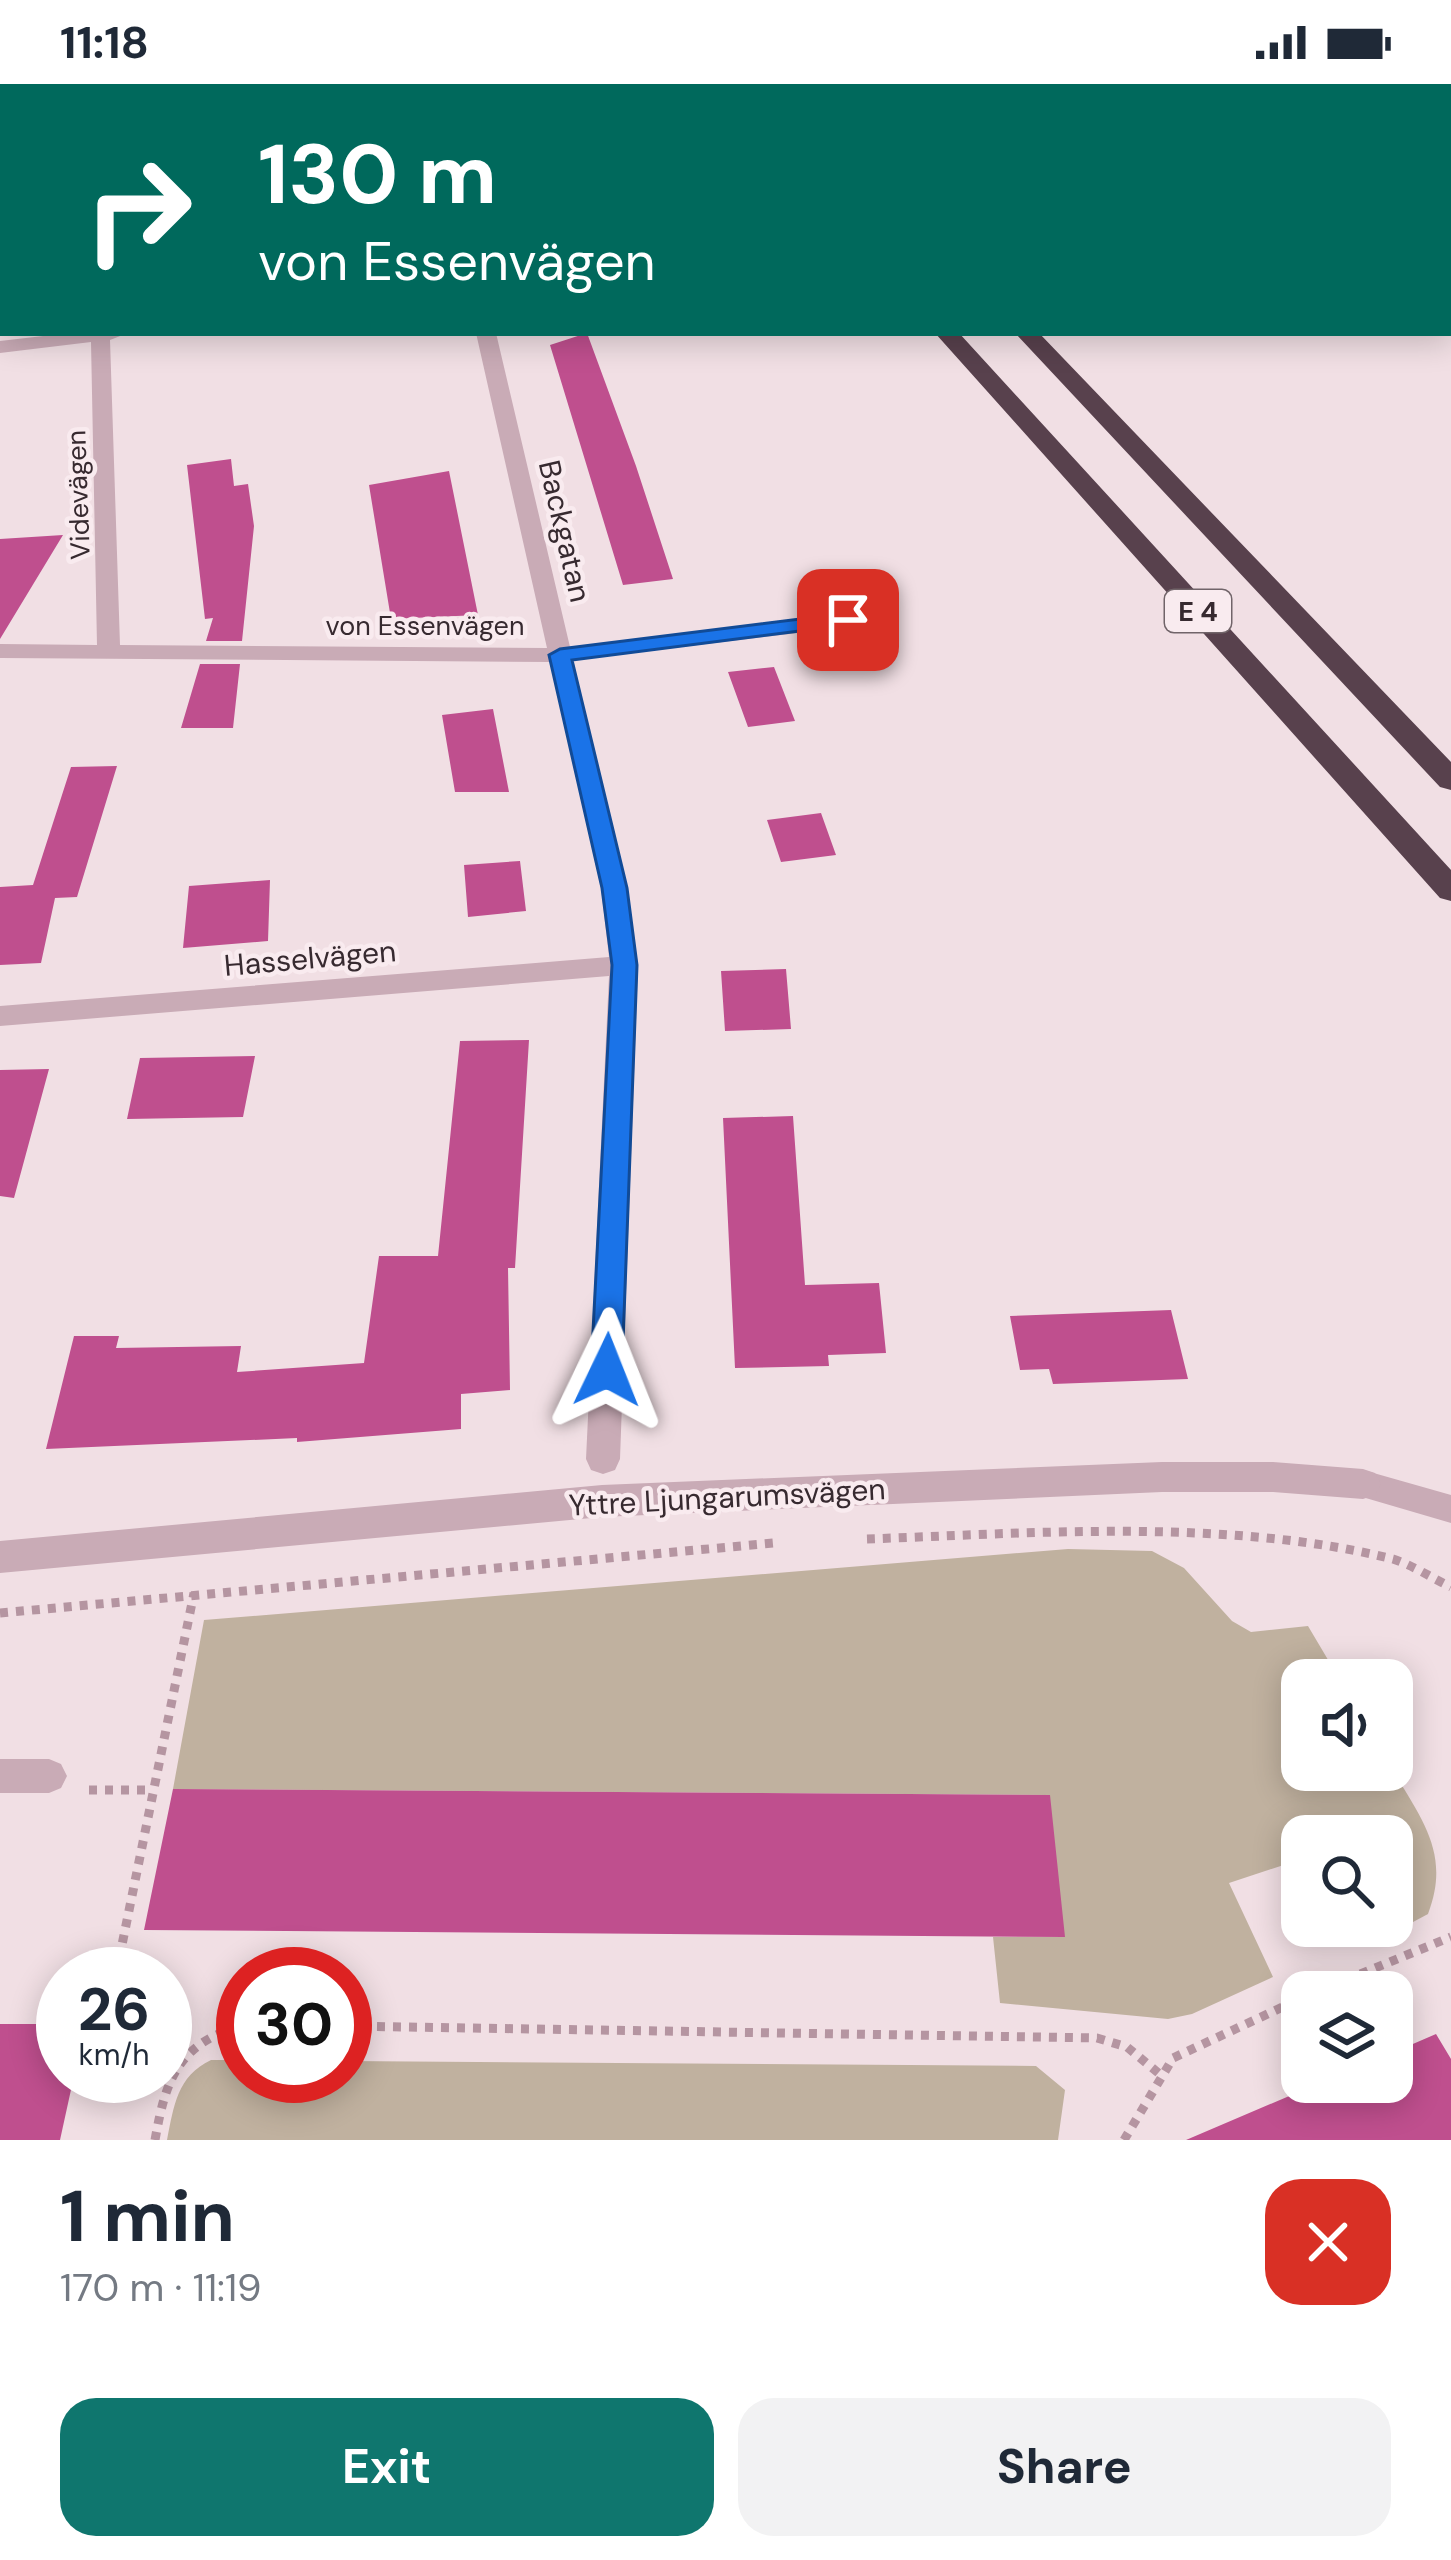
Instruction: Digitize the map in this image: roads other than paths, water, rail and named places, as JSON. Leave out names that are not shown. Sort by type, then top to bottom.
[{"type":"highway","name":"E 4","points":[[949,336],[1451,890]]},
{"type":"highway","name":"E 4","points":[[1029,336],[1451,780]]},
{"type":"street","points":[[0,347],[92,336]]},
{"type":"street","name":"Videvägen","points":[[109,336],[109,654]]},
{"type":"street","name":"Backgatan","points":[[487,336],[614,888],[625,965],[602,1459]]},
{"type":"street","name":"von Essenvägen","points":[[0,651],[560,655],[848,620]]},
{"type":"street","name":"Hasselvägen","points":[[0,1016],[625,965]]},
{"type":"street","name":"Yttre Ljungarumsvägen","points":[[0,1557],[602,1501],[1162,1478],[1273,1477],[1363,1484]]},
{"type":"lane","name":"Yttre Ljungarumsvägen","points":[[1363,1484],[1451,1509]]},
{"type":"lane","points":[[0,1775],[49,1776]]}]
